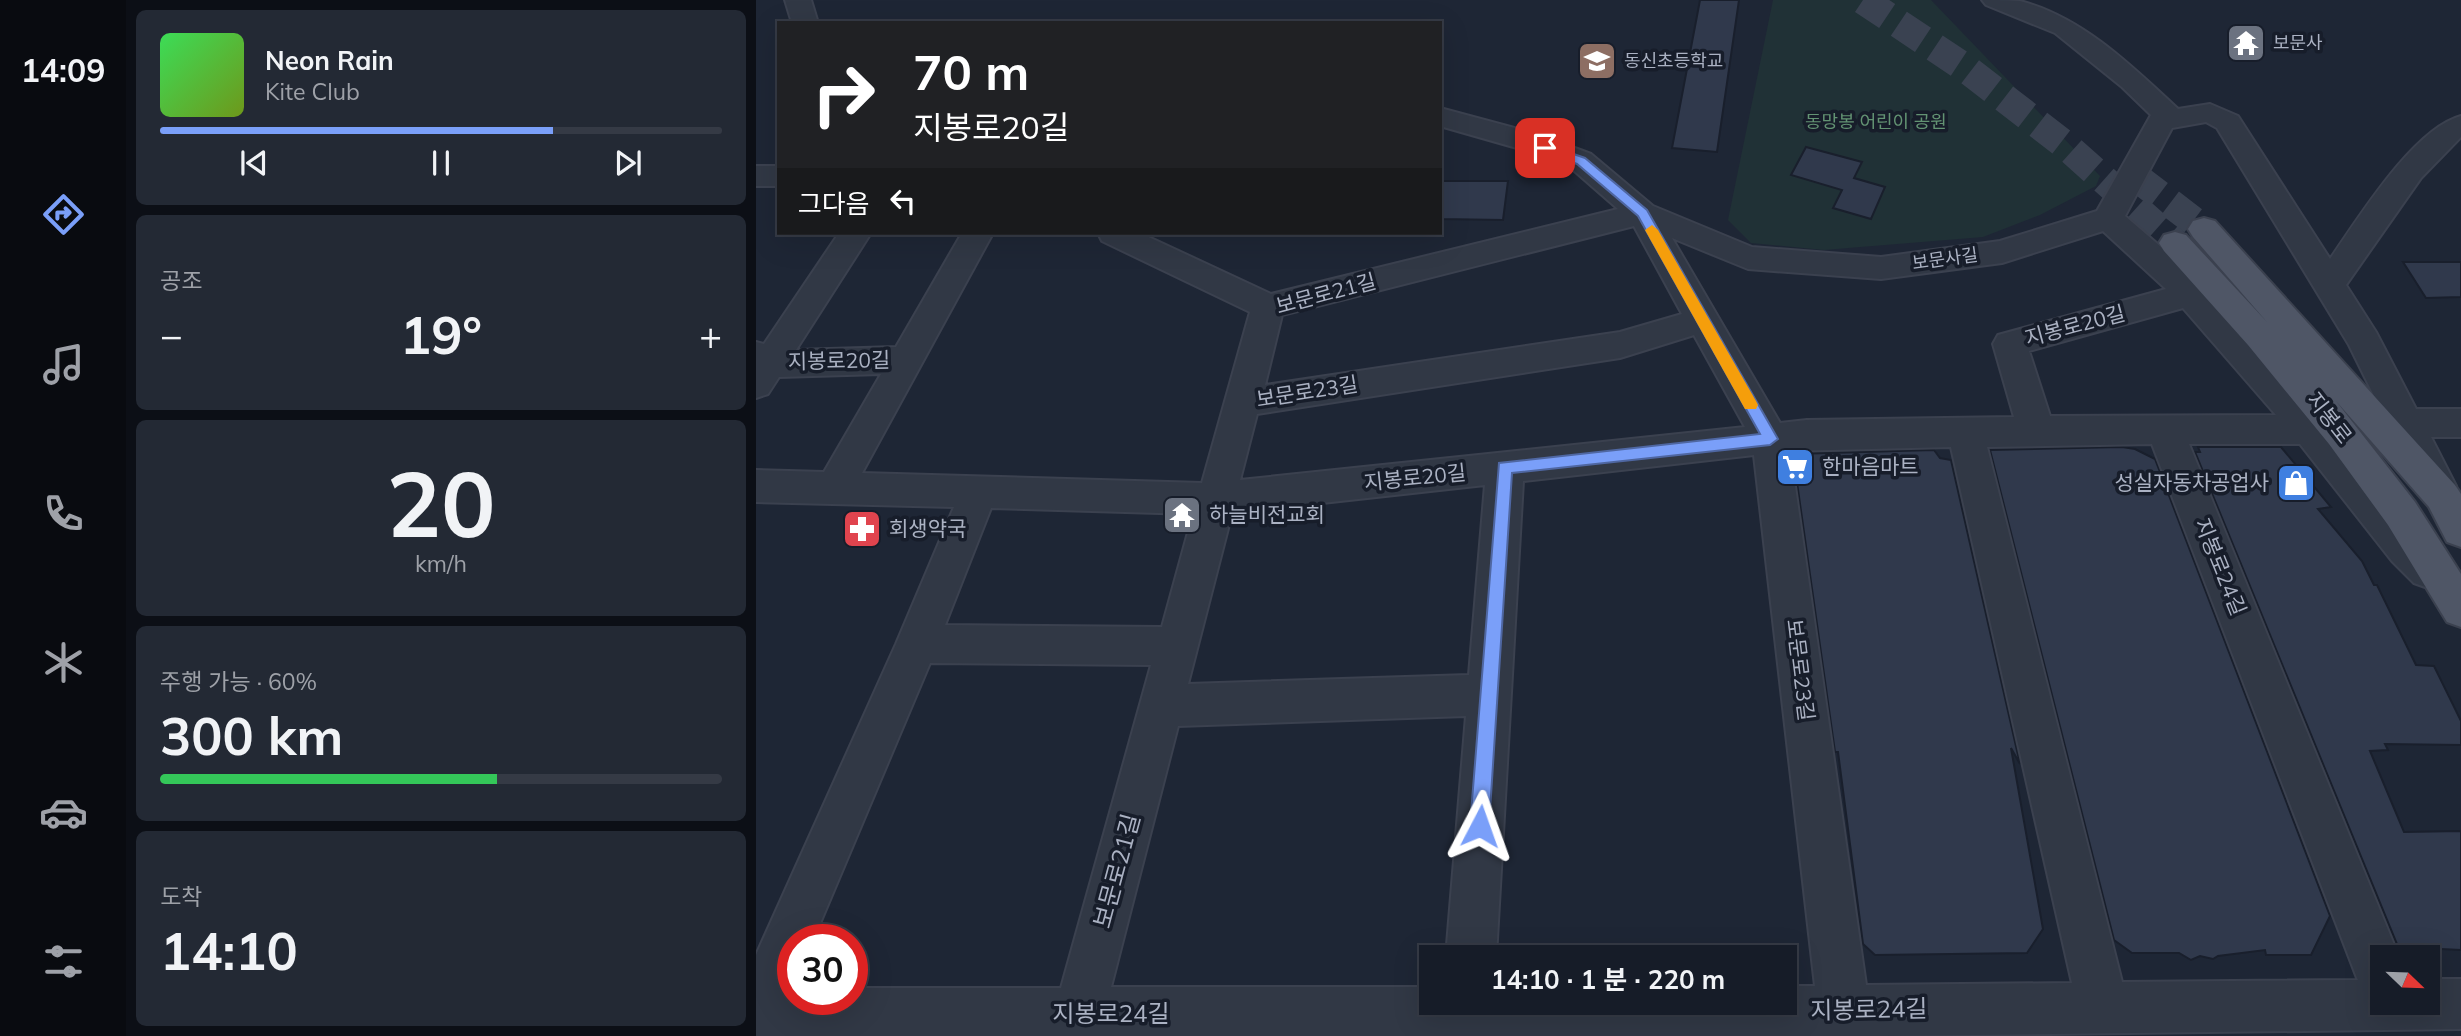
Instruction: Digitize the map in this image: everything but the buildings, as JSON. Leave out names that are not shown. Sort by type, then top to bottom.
[{"type":"main road","name":"지봉로","points":[[2458,604],[2393,501],[2258,331],[2189,236],[2442,496],[2461,530]]},
{"type":"street","points":[[798,0],[804,21]]},
{"type":"street","points":[[1995,0],[2064,27],[2132,81],[2172,118]]},
{"type":"street","points":[[2442,496],[2364,341],[2228,122],[2210,113],[2162,120],[2108,218],[2172,274],[2309,430],[2406,549],[2458,604]]},
{"type":"street","name":"보문사길","points":[[1442,118],[1527,141],[1581,161],[1642,213],[1748,258],[1881,268],[2002,252],[2108,218]]},
{"type":"street","points":[[2329,285],[2398,187],[2449,129],[2461,125]]},
{"type":"street","points":[[756,176],[777,176]]},
{"type":"street","name":"보문로21길","points":[[1076,1025],[1268,307],[1642,213]]},
{"type":"street","name":"보문로23길","points":[[1642,213],[1770,439],[1846,1023]]},
{"type":"street","points":[[761,367],[854,235]]},
{"type":"street","name":"지봉로20길","points":[[835,488],[976,235]]},
{"type":"street","points":[[1117,235],[1268,307]]},
{"type":"street","name":"지봉로20길","points":[[2037,433],[2010,344],[2190,294]]},
{"type":"street","name":"보문로23길","points":[[1242,401],[1619,345],[1703,320]]},
{"type":"street","name":"지봉로20길","points":[[761,367],[907,360]]},
{"type":"street","points":[[2405,423],[2461,423]]},
{"type":"street","name":"지봉로20길","points":[[756,486],[1215,499],[1807,435],[2165,429],[2309,430]]},
{"type":"street","name":"지봉로24길","points":[[2165,429],[2370,947]]},
{"type":"street","points":[[1966,434],[2103,1007]]},
{"type":"street","points":[[1472,945],[1505,468]]},
{"type":"street","name":"지봉로24길","points":[[979,492],[917,644],[756,1013],[1076,1025],[1419,1009]]},
{"type":"street","points":[[917,644],[1176,646]]},
{"type":"street","points":[[1160,706],[1489,695]]},
{"type":"street","name":"지봉로24길","points":[[1656,1015],[1846,1023],[2103,1007],[2370,996]]},
{"type":"street","name":"지봉로24길","points":[[2440,1001],[2461,1004]]},
{"type":"green space","name":"동망봉 어린이 공원","points":[[1773,0],[1931,0],[2100,176],[2096,186],[2040,215],[1983,237],[1824,250],[1751,243],[1728,220]]},
{"type":"tunnel","points":[[1863,0],[1964,67],[2064,144],[2175,243]]},
{"type":"tunnel","points":[[2136,177],[2204,229]]},
{"type":"slow traffic","points":[[1652,230],[1751,405]]},
{"type":"place","name":"보문사","points":[[2246,43]]},
{"type":"place","name":"동신초등학교","points":[[1597,61]]},
{"type":"place","name":"한마음마트","points":[[1795,467]]},
{"type":"place","name":"성실자동차공업사","points":[[2296,483]]},
{"type":"place","name":"하늘비전교회","points":[[1182,515]]},
{"type":"place","name":"회생약국","points":[[862,529]]},
{"type":"route","points":[[1480,826],[1505,468],[1770,439],[1642,213],[1581,161],[1545,148]]}]
